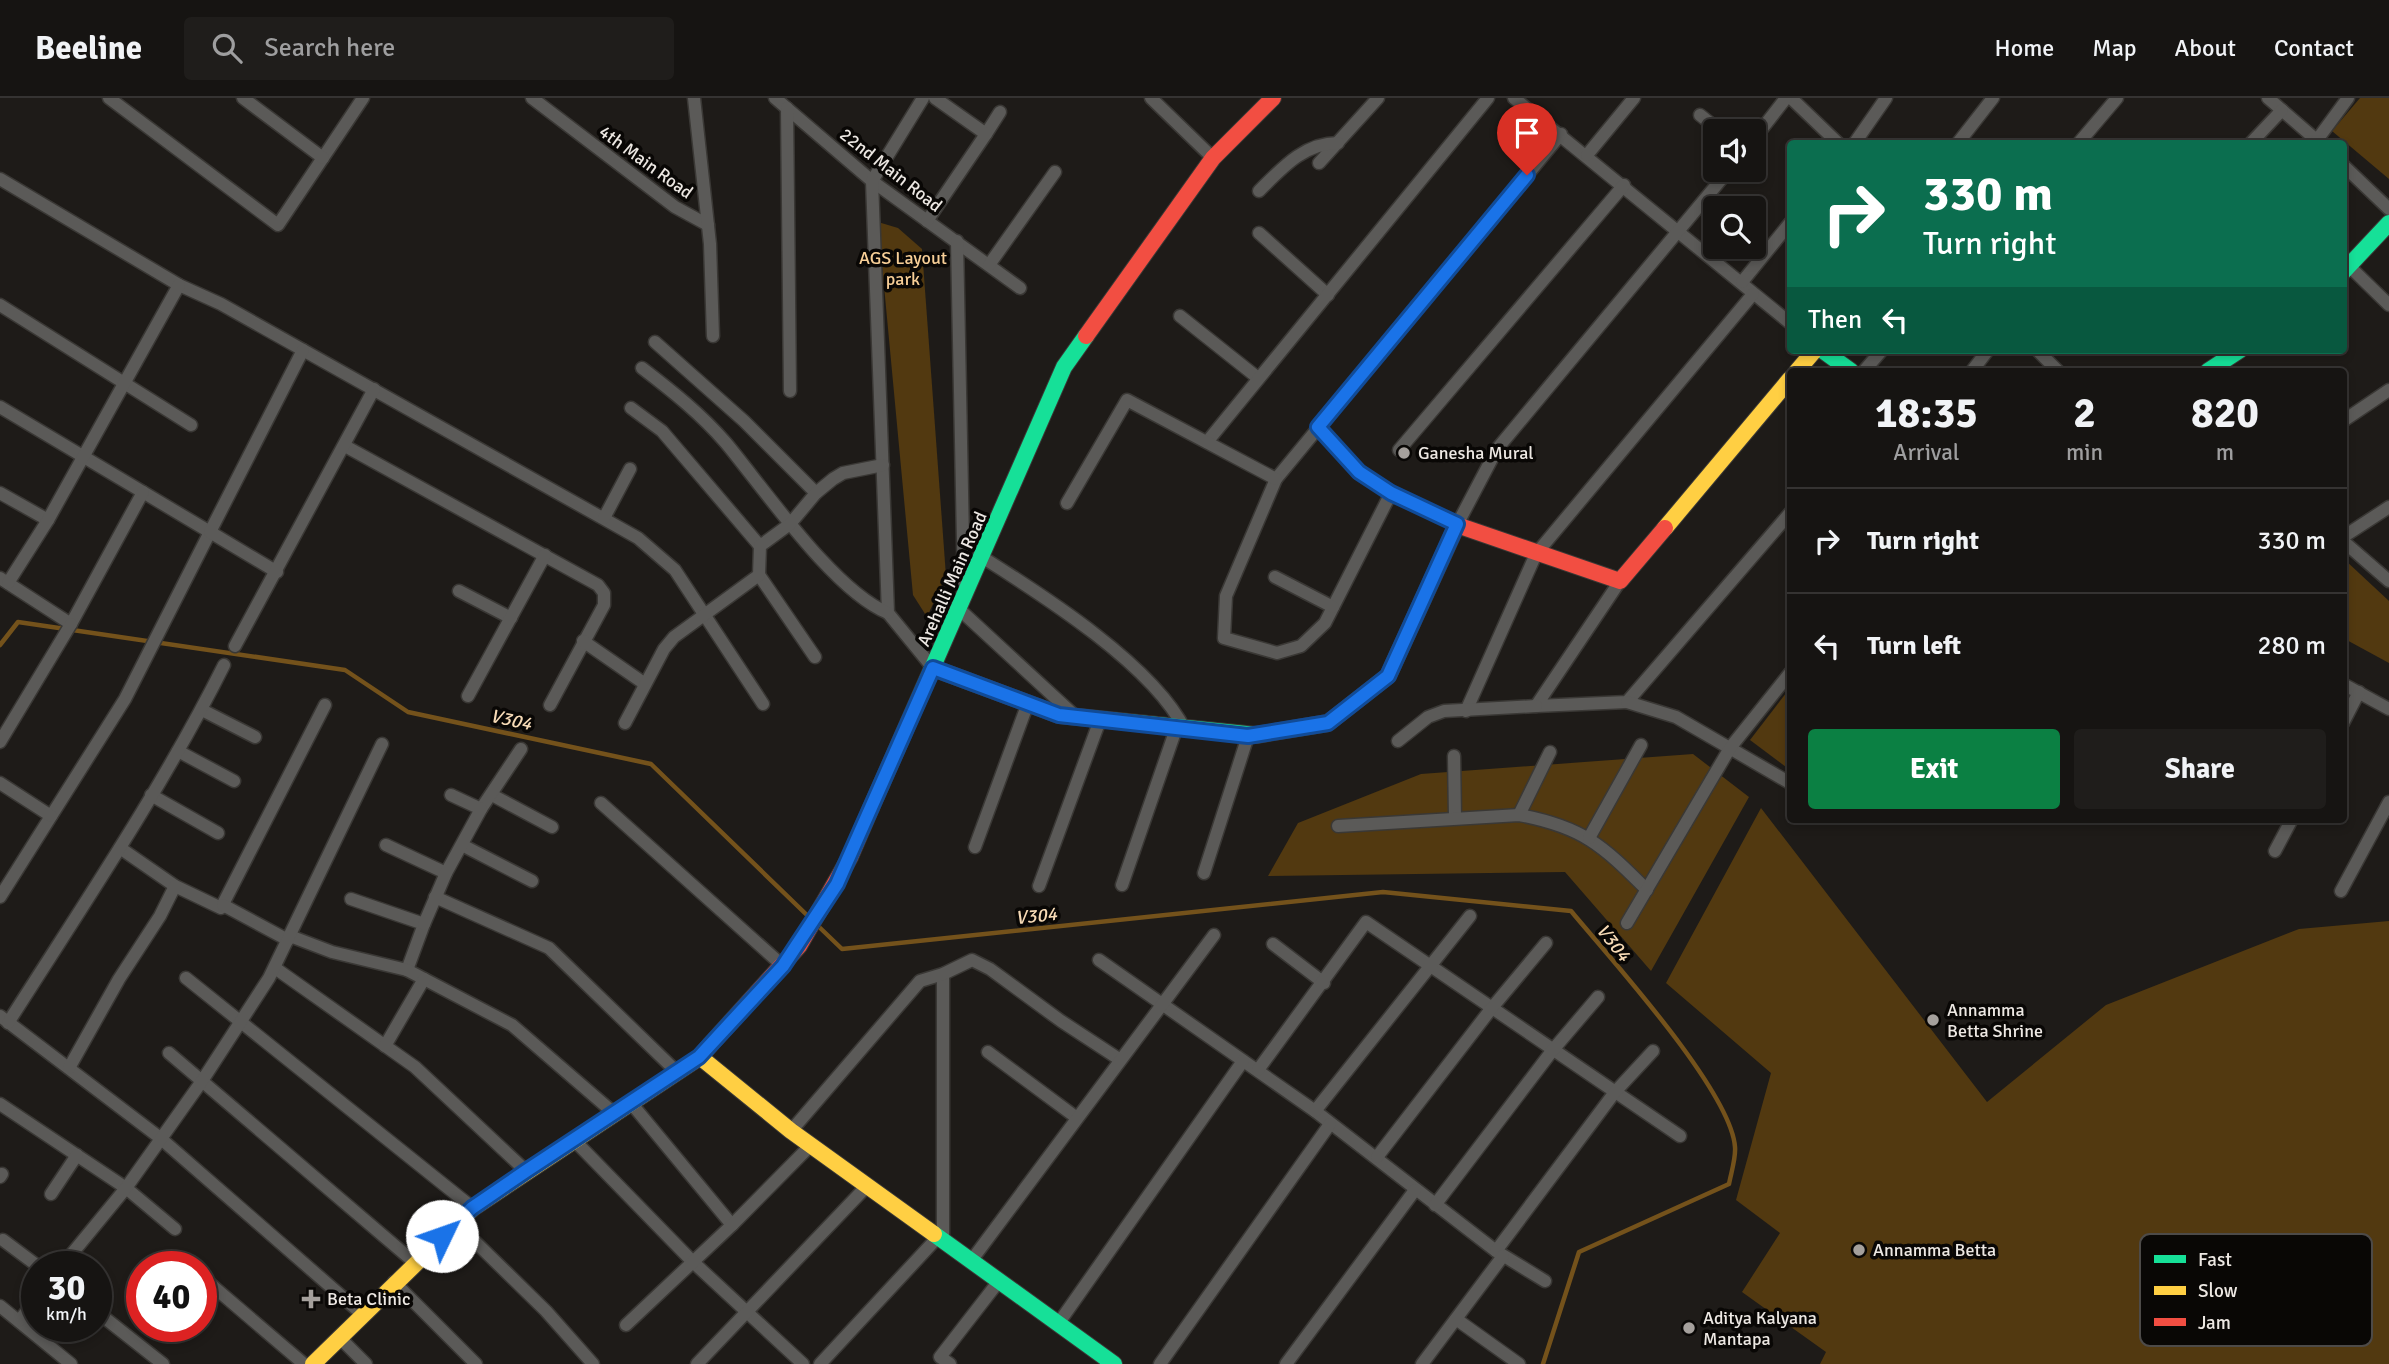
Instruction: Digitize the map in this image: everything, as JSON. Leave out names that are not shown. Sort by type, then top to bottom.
[{"type":"street","points":[[109,98],[278,225],[363,98]]},
{"type":"street","points":[[243,98],[323,158]]},
{"type":"street","name":"4th Main Road","points":[[532,98],[675,207],[708,225]]},
{"type":"street","points":[[694,98],[708,225],[713,336]]},
{"type":"street","name":"22nd Main Road","points":[[775,98],[872,181],[1020,288]]},
{"type":"street","points":[[888,614],[872,181],[923,98]]},
{"type":"street","points":[[934,98],[986,134]]},
{"type":"street","points":[[1151,98],[1213,158]]},
{"type":"street","name":"Arehalli Main Road","points":[[313,1364],[472,1208],[699,1057],[799,946],[850,857],[1064,367],[1213,158],[1273,98]]},
{"type":"street","points":[[1319,163],[1378,98]]},
{"type":"street","points":[[1207,442],[1258,378],[1299,334],[1488,98]]},
{"type":"street","points":[[1514,98],[1624,185],[1787,321]]},
{"type":"street","points":[[1587,155],[1634,98]]},
{"type":"street","points":[[1766,124],[1786,98]]},
{"type":"street","points":[[1791,98],[1835,140]]},
{"type":"street","points":[[1857,140],[1886,98]]},
{"type":"street","points":[[1960,140],[1993,98]]},
{"type":"street","points":[[2081,140],[2117,98]]},
{"type":"street","points":[[2268,98],[2317,140]]},
{"type":"street","points":[[2320,140],[2348,98]]},
{"type":"street","points":[[787,108],[790,391]]},
{"type":"street","points":[[2254,140],[2282,110]]},
{"type":"street","points":[[927,221],[1000,112]]},
{"type":"street","points":[[1700,115],[1705,119]]},
{"type":"street","points":[[1391,493],[1325,623],[1301,646],[1277,653],[1224,638],[1226,596],[1276,479],[1561,134]]},
{"type":"street","points":[[1259,191],[1291,160],[1321,143],[1338,143]]},
{"type":"street","points":[[2347,169],[2389,209]]},
{"type":"street","points":[[989,265],[1055,172]]},
{"type":"street","points":[[0,179],[179,285],[221,304],[638,538],[675,570],[705,612],[762,704]]},
{"type":"street","points":[[642,368],[699,415],[790,524],[862,599],[888,614],[933,668],[1059,715],[1248,736],[1328,723],[1388,676],[1457,524],[1497,449],[1719,182]]},
{"type":"street","points":[[1399,450],[1624,185]]},
{"type":"street","points":[[2347,268],[2389,223]]},
{"type":"street","points":[[1742,282],[1787,227]]},
{"type":"street","points":[[1259,233],[1328,295]]},
{"type":"street","points":[[957,241],[962,601],[1076,717]]},
{"type":"street","points":[[2347,270],[2389,305]]},
{"type":"street","points":[[69,628],[4,581],[48,520],[179,285]]},
{"type":"street","points":[[1466,711],[1536,554],[1753,294]]},
{"type":"street","points":[[0,305],[191,425]]},
{"type":"street","points":[[1180,316],[1258,378]]},
{"type":"street","points":[[655,342],[744,421],[816,493]]},
{"type":"street","points":[[2,888],[125,699],[303,350]]},
{"type":"street","points":[[1800,368],[1812,354]]},
{"type":"street","points":[[1828,354],[1847,368]]},
{"type":"street","points":[[1867,368],[1879,354]]},
{"type":"street","points":[[2041,354],[2055,368]]},
{"type":"street","points":[[2213,368],[2234,354]]},
{"type":"street","points":[[1536,706],[1620,582],[1787,383]]},
{"type":"street","points":[[234,646],[277,572],[373,389]]},
{"type":"street","points":[[2347,418],[2389,390]]},
{"type":"street","points":[[1067,503],[1127,400],[1276,479]]},
{"type":"street","points":[[0,407],[277,572]]},
{"type":"street","points":[[631,408],[662,431],[760,546],[759,575],[815,657]]},
{"type":"street","points":[[1318,427],[1359,472],[1391,493],[1457,524],[1620,582]]},
{"type":"street","points":[[345,446],[598,584],[604,593],[604,605],[550,705]]},
{"type":"street","points":[[760,546],[790,524],[816,493],[843,473],[883,465]]},
{"type":"street","points":[[604,518],[630,469]]},
{"type":"street","points":[[0,742],[69,628],[144,492]]},
{"type":"street","points":[[0,493],[48,520]]},
{"type":"street","points":[[2347,536],[2389,507]]},
{"type":"street","points":[[1627,702],[1787,516]]},
{"type":"street","points":[[2347,543],[2389,581]]},
{"type":"street","points":[[468,696],[545,555]]},
{"type":"street","points":[[982,557],[1052,601],[1132,668],[1175,709],[1181,729],[1122,885]]},
{"type":"street","points":[[625,723],[664,649],[705,612],[759,575]]},
{"type":"street","points":[[1275,577],[1333,607]]},
{"type":"street","points":[[459,591],[511,618]]},
{"type":"street","points":[[583,641],[645,684]]},
{"type":"street","points":[[224,665],[202,710],[120,848],[4,1019],[159,1137],[362,1314]]},
{"type":"street","points":[[1627,923],[1730,748],[1787,677]]},
{"type":"street","points":[[2347,686],[2389,709]]},
{"type":"street","points":[[2347,715],[2359,692]]},
{"type":"street","points":[[1398,741],[1428,717],[1444,711],[1627,702],[1676,717],[1787,781]]},
{"type":"street","points":[[975,847],[1028,704]]},
{"type":"street","points":[[120,848],[175,886],[218,909],[223,905],[325,705]]},
{"type":"street","points":[[202,710],[255,737]]},
{"type":"street","points":[[1039,886],[1100,720]]},
{"type":"street","points":[[1204,873],[1248,736]]},
{"type":"street","points":[[74,1251],[126,1188],[159,1137],[202,1081],[275,968],[382,744]]},
{"type":"street","points":[[1589,838],[1641,745]]},
{"type":"street","points":[[407,970],[446,873],[481,809],[521,749]]},
{"type":"street","points":[[178,751],[234,781]]},
{"type":"street","points":[[1519,815],[1550,752]]},
{"type":"street","points":[[1454,756],[1455,817]]},
{"type":"street","points":[[0,783],[51,816]]},
{"type":"street","points":[[151,795],[218,833]]},
{"type":"street","points":[[451,795],[481,809]]},
{"type":"street","points":[[492,795],[552,827]]},
{"type":"street","points":[[2341,891],[2389,802]]},
{"type":"street","points":[[601,803],[783,966]]},
{"type":"street","points":[[1338,826],[1519,815],[1561,824],[1589,838],[1647,890]]},
{"type":"street","points":[[2276,851],[2290,823]]},
{"type":"street","points":[[386,845],[446,873]]},
{"type":"street","points":[[462,845],[532,881]]},
{"type":"street","points":[[69,1068],[119,979],[160,916],[175,886]]},
{"type":"street","points":[[435,897],[549,947],[678,1073]]},
{"type":"street","points":[[351,898],[424,924]]},
{"type":"street","points":[[223,905],[289,938],[332,952],[407,970],[512,1025],[615,1114]]},
{"type":"street","points":[[1315,1111],[1469,916]]},
{"type":"street","points":[[1258,1070],[1366,922],[1680,1136]]},
{"type":"street","points":[[971,1261],[1214,935]]},
{"type":"street","points":[[1377,1157],[1491,1009],[1546,943]]},
{"type":"street","points":[[1273,944],[1324,983]]},
{"type":"street","points":[[791,1130],[920,981],[943,974],[972,960],[990,969],[1060,1021],[1119,1059]]},
{"type":"street","points":[[1099,960],[1315,1111],[1499,1253],[1545,1281]]},
{"type":"street","points":[[275,968],[415,1067],[526,1171]]},
{"type":"street","points":[[820,1364],[941,1239],[943,974]]},
{"type":"street","points":[[186,978],[472,1208]]},
{"type":"street","points":[[385,1046],[424,979]]},
{"type":"street","points":[[1435,1205],[1552,1051],[1598,997]]},
{"type":"street","points":[[1422,1364],[1615,1092],[1653,1051]]},
{"type":"street","points":[[988,1052],[1077,1118]]},
{"type":"street","points":[[169,1053],[414,1262]]},
{"type":"street","points":[[699,1057],[811,1145],[1114,1364]]},
{"type":"street","points":[[1058,1324],[1243,1061]]},
{"type":"street","points":[[631,1103],[732,1226]]},
{"type":"street","points":[[0,1104],[126,1188],[175,1228]]},
{"type":"street","points":[[1160,1364],[1330,1124]]},
{"type":"street","points":[[574,1140],[693,1262],[749,1311],[803,1364]]},
{"type":"street","points":[[626,1325],[732,1226],[811,1145]]},
{"type":"street","points":[[51,1194],[77,1155]]},
{"type":"street","points":[[697,1364],[867,1186]]},
{"type":"street","points":[[1286,1364],[1415,1190]]},
{"type":"street","points":[[456,1223],[546,1311],[593,1364]]},
{"type":"street","points":[[3,1240],[21,1254]]},
{"type":"street","points":[[941,1362],[999,1281]]},
{"type":"street","points":[[394,1282],[476,1364]]},
{"type":"street","points":[[217,1290],[304,1364]]},
{"type":"street","points":[[0,1306],[71,1364]]},
{"type":"street","points":[[1456,1319],[1519,1364]]},
{"type":"street","points":[[112,1324],[163,1364]]},
{"type":"street","points":[[339,1338],[366,1364]]},
{"type":"green space","points":[[2360,98],[2389,98],[2389,179],[2347,144],[2347,140],[2343,140],[2332,131]]},
{"type":"green space","name":"AGS Layout park","points":[[878,222],[898,228],[922,249],[946,576],[927,617],[913,595]]},
{"type":"green space","points":[[2347,562],[2389,601],[2389,663],[2347,640]]},
{"type":"green space","points":[[1787,692],[1787,768],[1750,740]]},
{"type":"green space","points":[[1693,754],[1749,797],[1651,971],[1565,872],[1268,876],[1298,823],[1421,774]]},
{"type":"green space","points":[[1761,808],[1987,1102],[2106,1005],[2299,929],[2389,921],[2389,1364],[1820,1364],[1826,1352],[1742,1292],[1780,1233],[1736,1200],[1771,1073],[1666,983]]},
{"type":"waterway","name":"V304","points":[[0,645],[18,622],[345,670],[408,712],[651,764],[810,918]]},
{"type":"waterway","name":"V304","points":[[816,924],[842,949],[1383,892],[1571,911],[1692,1060],[1728,1123],[1735,1151],[1729,1184],[1579,1252],[1543,1364]]},
{"type":"traffic: fast","points":[[2347,268],[2389,223]]},
{"type":"traffic: fast","points":[[871,808],[1064,367],[1086,336]]},
{"type":"traffic: fast","points":[[1828,354],[1847,368]]},
{"type":"traffic: fast","points":[[2213,368],[2234,354]]},
{"type":"traffic: fast","points":[[933,668],[1059,715],[1256,735]]},
{"type":"traffic: fast","points":[[934,1234],[1114,1364]]},
{"type":"traffic: slow","points":[[1800,368],[1812,354]]},
{"type":"traffic: slow","points":[[1665,528],[1787,383]]},
{"type":"traffic: slow","points":[[313,1364],[473,1208],[700,1057],[710,1045]]},
{"type":"traffic: slow","points":[[700,1057],[791,1131],[934,1234]]},
{"type":"traffic: jam","points":[[1086,336],[1213,158],[1273,98]]},
{"type":"traffic: jam","points":[[1256,735],[1328,723],[1388,676],[1457,525],[1620,581],[1665,528]]},
{"type":"traffic: jam","points":[[710,1045],[799,946],[850,857],[871,808]]},
{"type":"place","name":"Ganesha Mural","points":[[1404,453]]},
{"type":"place","name":"Annamma Betta Shrine","points":[[1933,1020]]},
{"type":"place","name":"Annamma Betta","points":[[1859,1250]]},
{"type":"place","name":"Beta Clinic","points":[[311,1299]]},
{"type":"place","name":"Aditya Kalyana Mantapa","points":[[1689,1328]]},
{"type":"route","points":[[442,1236],[472,1208],[699,1057],[783,966],[799,946],[837,884],[933,668],[1059,715],[1248,736],[1328,723],[1388,676],[1457,524],[1391,493],[1359,472],[1318,427],[1527,175]]}]
